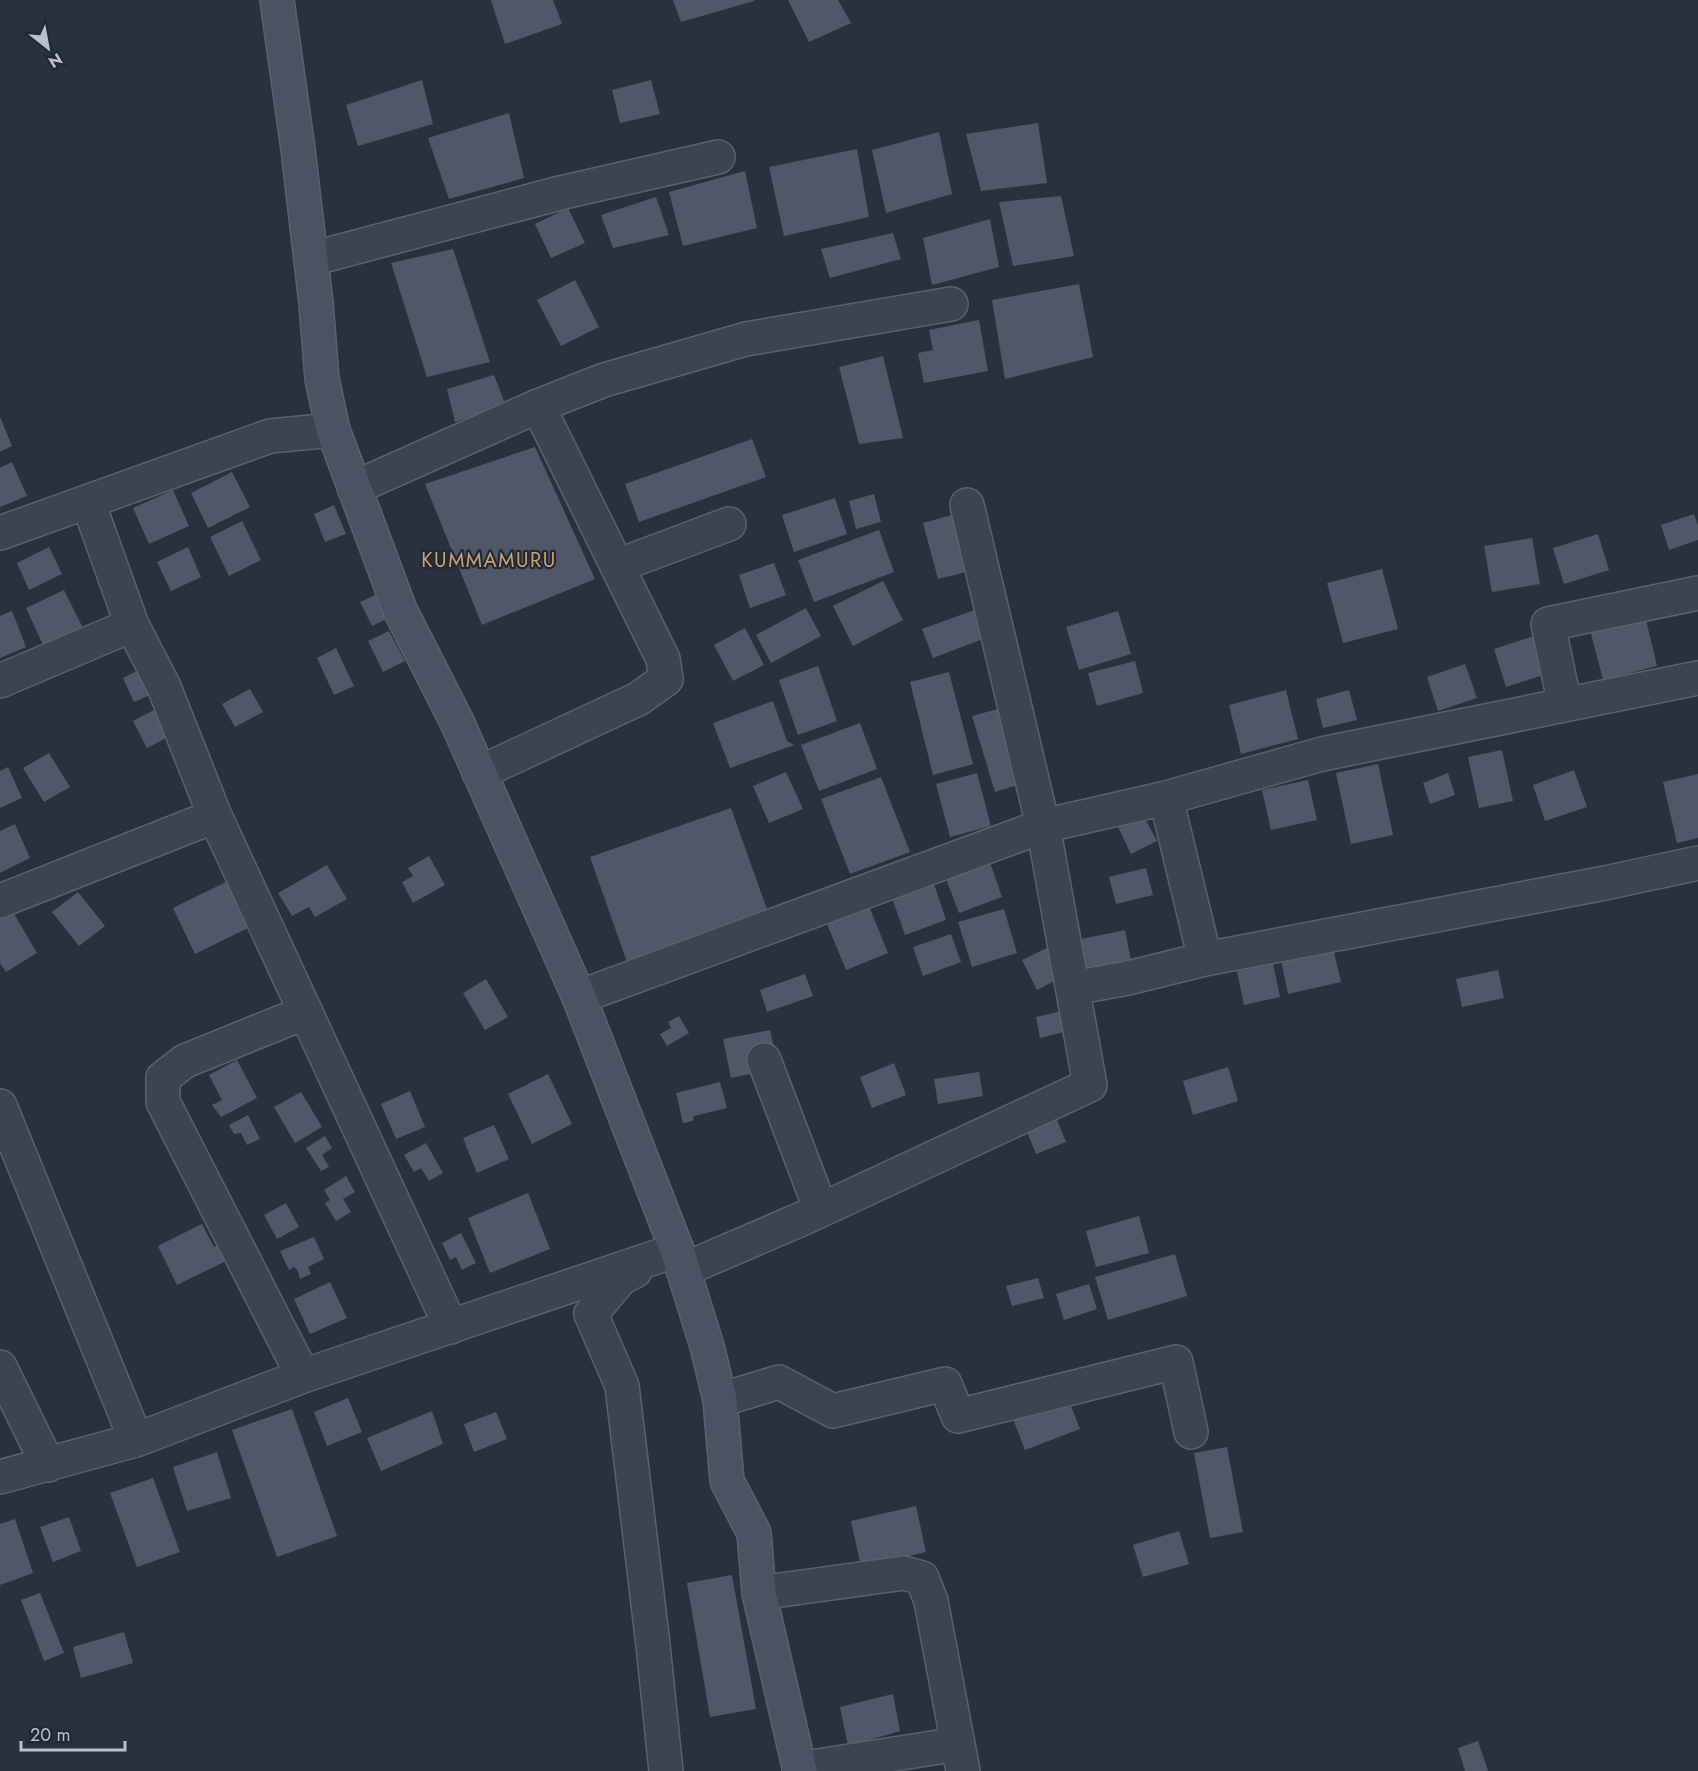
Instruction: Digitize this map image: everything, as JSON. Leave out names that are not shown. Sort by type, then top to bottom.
[{"type":"main road","points":[[277,0],[311,259],[322,379],[333,430],[400,610],[457,722],[579,997],[680,1260],[707,1346],[720,1400],[727,1481],[754,1533],[759,1593],[799,1770]]},
{"type":"street","points":[[311,259],[560,194],[718,157]]},
{"type":"street","points":[[354,488],[538,406],[604,380],[746,339],[951,304]]},
{"type":"street","points":[[479,773],[638,699],[666,679],[663,659],[538,406]]},
{"type":"street","points":[[0,533],[270,436],[333,430]]},
{"type":"street","points":[[88,502],[132,625],[164,687],[215,816],[451,1328]]},
{"type":"street","points":[[666,1771],[622,1386],[591,1314],[621,1278],[680,1260],[822,1209],[1090,1085],[1043,826],[967,505]]},
{"type":"street","points":[[617,566],[729,524]]},
{"type":"street","points":[[1565,705],[1548,624],[1698,593]]},
{"type":"street","points":[[0,681],[132,625]]},
{"type":"street","points":[[579,997],[1043,826],[1166,798],[1322,754],[1698,678]]},
{"type":"street","points":[[1166,798],[1205,959]]},
{"type":"street","points":[[0,901],[215,816]]},
{"type":"street","points":[[1073,988],[1128,978],[1205,959],[1605,883],[1698,863]]},
{"type":"street","points":[[303,1376],[163,1102],[163,1078],[185,1061],[306,1012]]},
{"type":"street","points":[[764,1060],[822,1209]]},
{"type":"street","points":[[0,1106],[136,1440]]},
{"type":"street","points":[[0,1477],[136,1440],[303,1376],[451,1328],[680,1260]]},
{"type":"street","points":[[720,1400],[779,1382],[833,1411],[945,1384],[957,1416],[1176,1362],[1191,1432]]},
{"type":"street","points":[[0,1367],[48,1465]]},
{"type":"street","points":[[759,1593],[904,1573],[922,1578],[931,1601],[960,1758],[799,1770]]},
{"type":"building","points":[[491,0],[553,0],[562,24],[505,44]]},
{"type":"building","points":[[673,0],[754,0],[754,1],[681,22]]},
{"type":"building","points":[[788,0],[838,0],[851,23],[809,42]]},
{"type":"building","points":[[422,80],[433,124],[358,146],[346,105]]},
{"type":"building","points":[[651,80],[660,114],[620,123],[612,90]]},
{"type":"building","points":[[509,113],[524,178],[449,199],[428,138]]},
{"type":"building","points":[[1038,123],[1047,183],[981,191],[966,134]]},
{"type":"building","points":[[939,132],[952,194],[886,213],[872,150]]},
{"type":"building","points":[[857,149],[869,217],[784,236],[769,167]]},
{"type":"building","points":[[745,171],[757,228],[683,246],[669,192]]},
{"type":"building","points":[[1061,196],[1074,256],[1013,266],[999,202]]},
{"type":"building","points":[[656,197],[669,235],[613,248],[601,215]]},
{"type":"building","points":[[568,208],[585,243],[551,258],[535,224]]},
{"type":"building","points":[[990,219],[999,267],[932,285],[923,238]]},
{"type":"building","points":[[893,233],[901,259],[830,278],[821,249]]},
{"type":"building","points":[[453,249],[490,362],[427,377],[391,263]]},
{"type":"building","points":[[575,280],[599,327],[561,346],[537,300]]},
{"type":"building","points":[[1079,284],[1093,357],[1005,379],[992,300]]},
{"type":"building","points":[[979,320],[988,371],[924,383],[918,353],[933,350],[929,330]]},
{"type":"building","points":[[883,356],[903,438],[859,444],[839,367]]},
{"type":"building","points":[[494,375],[506,406],[455,422],[447,389]]},
{"type":"building","points":[[0,417],[12,446],[0,452]]},
{"type":"building","points":[[752,439],[766,477],[639,522],[625,484]]},
{"type":"building","points":[[535,447],[595,579],[482,625],[425,484]]},
{"type":"building","points":[[12,462],[27,496],[0,507],[0,468]]},
{"type":"building","points":[[232,472],[250,507],[208,528],[191,493]]},
{"type":"building","points":[[173,490],[189,526],[149,544],[133,508]]},
{"type":"building","points":[[874,494],[881,522],[856,529],[849,501]]},
{"type":"building","points":[[835,498],[847,534],[794,552],[782,515]]},
{"type":"building","points":[[334,505],[346,534],[325,542],[314,514]]},
{"type":"building","points":[[959,513],[974,570],[938,579],[923,523]]},
{"type":"building","points":[[1694,514],[1698,526],[1698,540],[1669,550],[1661,525]]},
{"type":"building","points":[[242,521],[261,560],[229,576],[210,537]]},
{"type":"building","points":[[879,530],[894,572],[814,602],[798,560]]},
{"type":"building","points":[[1598,534],[1609,570],[1564,584],[1553,548]]},
{"type":"building","points":[[1532,538],[1540,584],[1492,592],[1484,546]]},
{"type":"building","points":[[49,547],[62,574],[29,590],[17,563]]},
{"type":"building","points":[[188,547],[201,577],[171,591],[157,562]]},
{"type":"building","points":[[774,563],[786,595],[750,608],[739,575]]},
{"type":"building","points":[[1382,569],[1398,629],[1343,643],[1327,583]]},
{"type":"building","points":[[883,581],[903,620],[853,646],[833,606]]},
{"type":"building","points":[[64,590],[83,628],[44,647],[26,608]]},
{"type":"building","points":[[384,591],[396,614],[372,626],[360,602]]},
{"type":"building","points":[[806,608],[821,636],[771,663],[756,635]]},
{"type":"building","points":[[977,609],[988,637],[933,658],[922,629]]},
{"type":"building","points":[[12,611],[26,647],[0,658],[0,616]]},
{"type":"building","points":[[1118,611],[1131,654],[1079,670],[1066,627]]},
{"type":"building","points":[[1645,616],[1657,666],[1603,680],[1590,630]]},
{"type":"building","points":[[745,628],[764,665],[733,681],[714,645]]},
{"type":"building","points":[[389,631],[405,661],[383,672],[368,641]]},
{"type":"building","points":[[1537,635],[1549,673],[1506,687],[1494,649]]},
{"type":"building","points":[[336,648],[354,686],[334,695],[317,658]]},
{"type":"building","points":[[1135,661],[1143,693],[1097,706],[1088,673]]},
{"type":"building","points":[[1465,664],[1477,698],[1438,711],[1427,677]]},
{"type":"building","points":[[147,666],[159,691],[134,702],[123,678]]},
{"type":"building","points":[[818,666],[837,721],[798,735],[779,680]]},
{"type":"building","points":[[949,672],[973,764],[933,775],[910,682]]},
{"type":"building","points":[[250,689],[263,712],[235,727],[222,704]]},
{"type":"building","points":[[1286,690],[1298,739],[1241,754],[1229,705]]},
{"type":"building","points":[[1349,690],[1357,720],[1323,728],[1316,699]]},
{"type":"building","points":[[773,701],[787,741],[794,745],[730,768],[713,723]]},
{"type":"building","points":[[1005,707],[1027,782],[995,792],[972,716]]},
{"type":"building","points":[[158,708],[172,735],[147,748],[133,721]]},
{"type":"building","points":[[860,723],[877,769],[819,791],[801,745]]},
{"type":"building","points":[[1502,750],[1513,801],[1479,808],[1468,757]]},
{"type":"building","points":[[49,753],[70,787],[44,802],[23,768]]},
{"type":"building","points":[[1378,764],[1393,835],[1351,844],[1336,773]]},
{"type":"building","points":[[8,767],[22,798],[0,808],[0,771]]},
{"type":"building","points":[[1574,770],[1587,807],[1545,821],[1533,785]]},
{"type":"building","points":[[786,772],[803,809],[769,823],[753,786]]},
{"type":"building","points":[[977,773],[991,826],[950,837],[936,784]]},
{"type":"building","points":[[1448,773],[1455,795],[1430,804],[1423,783]]},
{"type":"building","points":[[1698,774],[1698,838],[1677,843],[1663,782]]},
{"type":"building","points":[[881,777],[910,852],[850,874],[821,799]]},
{"type":"building","points":[[1308,780],[1317,820],[1271,830],[1262,790]]},
{"type":"building","points":[[731,808],[769,915],[628,965],[590,857]]},
{"type":"building","points":[[1143,815],[1157,841],[1131,854],[1118,827]]},
{"type":"building","points":[[15,824],[30,858],[0,873],[0,831]]},
{"type":"building","points":[[429,856],[445,885],[413,903],[402,882],[413,876],[408,868]]},
{"type":"building","points":[[990,862],[1002,897],[959,913],[946,879]]},
{"type":"building","points":[[327,865],[347,899],[315,917],[309,907],[292,916],[278,893]]},
{"type":"building","points":[[1146,868],[1153,895],[1116,904],[1109,877]]},
{"type":"building","points":[[230,880],[252,926],[195,954],[173,908]]},
{"type":"building","points":[[934,884],[946,920],[905,935],[892,898]]},
{"type":"building","points":[[78,892],[105,926],[79,946],[52,912]]},
{"type":"building","points":[[869,906],[888,953],[846,970],[827,924]]},
{"type":"building","points":[[1004,909],[1017,953],[972,967],[958,922]]},
{"type":"building","points":[[13,912],[37,953],[6,972],[0,963],[0,919]]},
{"type":"building","points":[[1125,930],[1131,960],[1082,969],[1077,940]]},
{"type":"building","points":[[951,934],[961,962],[923,976],[913,947]]},
{"type":"building","points":[[1055,944],[1062,977],[1037,990],[1022,960]]},
{"type":"building","points":[[1333,948],[1341,982],[1288,994],[1281,960]]},
{"type":"building","points":[[1273,963],[1280,997],[1244,1005],[1237,971]]},
{"type":"building","points":[[1498,970],[1504,998],[1462,1007],[1456,979]]},
{"type":"building","points":[[805,974],[813,996],[767,1012],[760,990]]},
{"type":"building","points":[[486,979],[508,1017],[485,1030],[463,993]]},
{"type":"building","points":[[1067,1010],[1072,1030],[1040,1038],[1036,1017]]},
{"type":"building","points":[[679,1016],[689,1033],[667,1046],[660,1034],[671,1028],[668,1022]]},
{"type":"building","points":[[770,1030],[779,1068],[731,1078],[723,1039]]},
{"type":"building","points":[[237,1060],[257,1098],[221,1117],[212,1105],[222,1100],[209,1075]]},
{"type":"building","points":[[894,1063],[906,1095],[872,1108],[860,1077]]},
{"type":"building","points":[[1228,1067],[1238,1101],[1193,1115],[1183,1081]]},
{"type":"building","points":[[979,1072],[983,1096],[938,1104],[934,1079]]},
{"type":"building","points":[[548,1074],[572,1124],[532,1144],[508,1094]]},
{"type":"building","points":[[720,1082],[727,1108],[694,1116],[693,1121],[683,1123],[676,1093]]},
{"type":"building","points":[[410,1091],[425,1127],[396,1139],[381,1104]]},
{"type":"building","points":[[301,1092],[322,1127],[295,1143],[274,1107]]},
{"type":"building","points":[[248,1115],[260,1139],[247,1145],[241,1133],[234,1134],[229,1125]]},
{"type":"building","points":[[1055,1115],[1066,1142],[1036,1154],[1025,1127]]},
{"type":"building","points":[[494,1125],[509,1159],[477,1173],[463,1138]]},
{"type":"building","points":[[325,1136],[332,1148],[322,1155],[329,1167],[321,1171],[306,1148]]},
{"type":"building","points":[[426,1143],[443,1173],[429,1181],[421,1168],[414,1172],[404,1155]]},
{"type":"building","points":[[346,1176],[355,1192],[343,1199],[351,1212],[336,1221],[325,1203],[330,1200],[324,1190]]},
{"type":"building","points":[[528,1193],[550,1249],[490,1273],[468,1218]]},
{"type":"building","points":[[286,1203],[299,1227],[277,1239],[264,1215]]},
{"type":"building","points":[[1139,1216],[1149,1253],[1096,1267],[1086,1231]]},
{"type":"building","points":[[202,1224],[214,1247],[220,1244],[228,1260],[177,1285],[158,1246]]},
{"type":"building","points":[[461,1233],[476,1263],[462,1270],[456,1257],[450,1260],[442,1243]]},
{"type":"building","points":[[314,1237],[324,1259],[308,1267],[311,1274],[300,1279],[294,1267],[289,1270],[280,1251]]},
{"type":"building","points":[[1175,1254],[1187,1296],[1108,1320],[1095,1277]]},
{"type":"building","points":[[1038,1278],[1044,1298],[1012,1306],[1006,1286]]},
{"type":"building","points":[[330,1282],[347,1318],[310,1334],[294,1299]]},
{"type":"building","points":[[1089,1284],[1097,1309],[1064,1320],[1056,1294]]},
{"type":"building","points":[[1066,1393],[1080,1429],[1025,1450],[1011,1414]]},
{"type":"building","points":[[348,1398],[362,1432],[327,1446],[314,1412]]},
{"type":"building","points":[[292,1409],[337,1536],[277,1557],[232,1430]]},
{"type":"building","points":[[432,1411],[443,1444],[381,1471],[367,1438]]},
{"type":"building","points":[[496,1412],[507,1439],[474,1452],[464,1424]]},
{"type":"building","points":[[1227,1447],[1243,1532],[1210,1538],[1194,1453]]},
{"type":"building","points":[[217,1452],[231,1498],[187,1511],[173,1467]]},
{"type":"building","points":[[153,1478],[180,1552],[137,1567],[110,1493]]},
{"type":"building","points":[[916,1506],[926,1552],[861,1567],[851,1521]]},
{"type":"building","points":[[69,1517],[81,1551],[53,1562],[40,1527]]},
{"type":"building","points":[[15,1519],[33,1573],[0,1585],[0,1524]]},
{"type":"building","points":[[1179,1531],[1189,1564],[1143,1577],[1133,1545]]},
{"type":"building","points":[[732,1575],[756,1709],[710,1717],[687,1583]]},
{"type":"building","points":[[40,1593],[64,1653],[44,1661],[21,1600]]},
{"type":"building","points":[[124,1632],[133,1663],[81,1678],[73,1647]]},
{"type":"building","points":[[893,1694],[900,1731],[848,1746],[840,1707]]},
{"type":"building","points":[[1478,1741],[1488,1771],[1465,1771],[1458,1748]]},
{"type":"district","name":"KUMMAMURU","points":[[489,560]]}]
